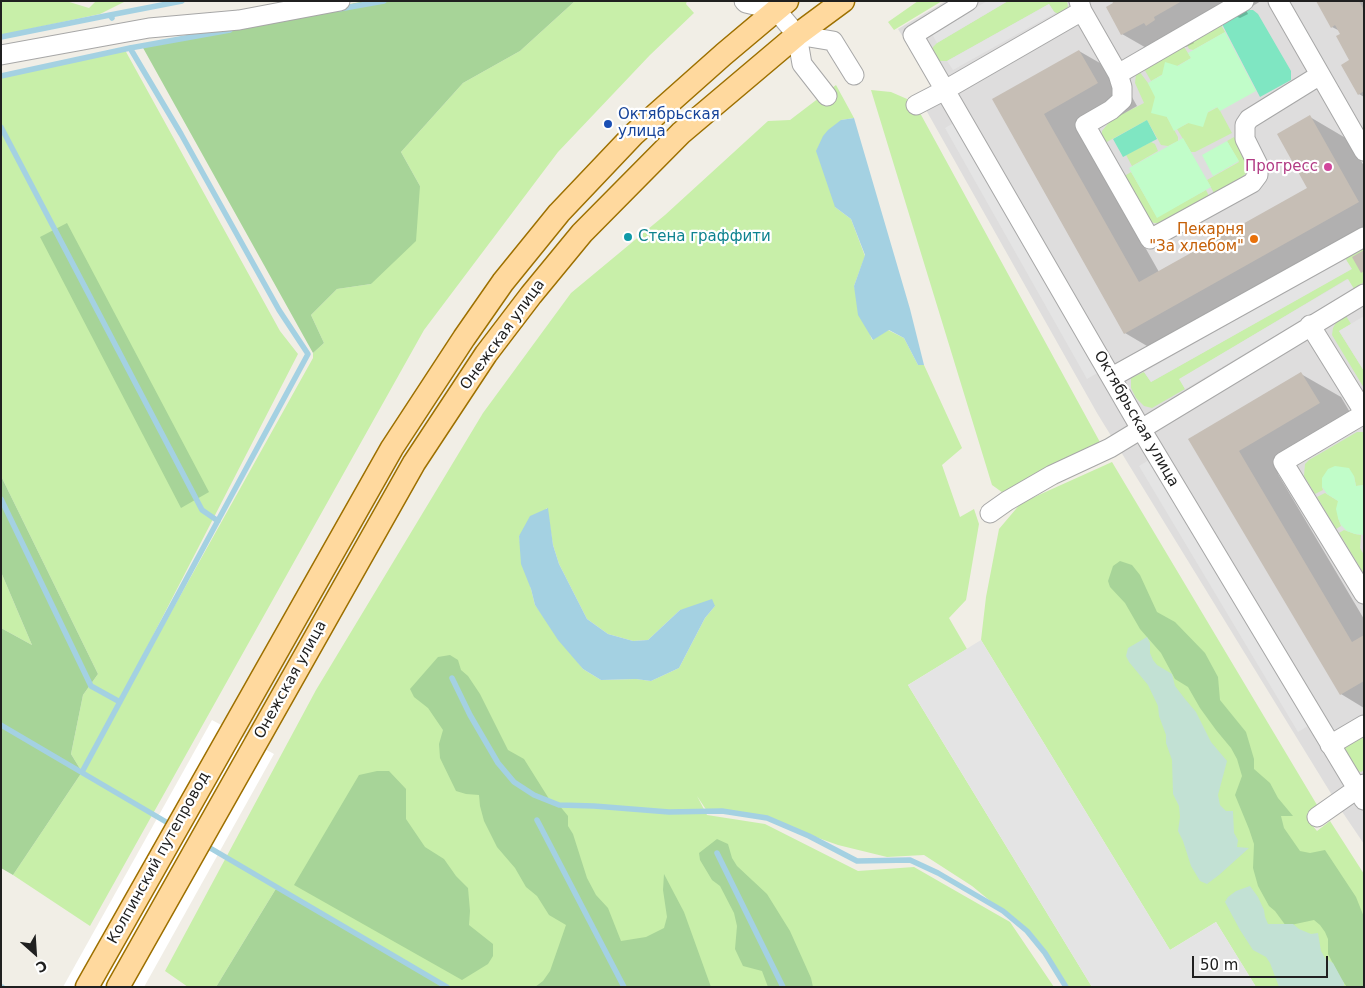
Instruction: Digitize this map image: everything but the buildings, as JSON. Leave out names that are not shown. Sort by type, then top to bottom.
[{"type":"main road","name":"Онежская улица","points":[[255,744],[414,463],[486,354],[531,295],[582,233],[681,133],[797,35],[843,1]]},
{"type":"main road","name":"Онежская улица","points":[[231,730],[392,448],[503,282],[559,213],[634,134],[779,4]]},
{"type":"main road","name":"Колпинский путепровод","points":[[87,987],[231,730]]},
{"type":"main road","name":"Колпинский путепровод","points":[[118,987],[255,744]]},
{"type":"street","points":[[1,55],[141,29],[239,20],[340,1]]},
{"type":"street","points":[[744,1],[746,3],[779,4],[797,35],[802,64],[827,96]]},
{"type":"street","name":"Октябрьская улица","points":[[968,1],[914,35],[1141,429],[1330,745],[1361,791]]},
{"type":"street","points":[[1118,74],[1244,1]]},
{"type":"street","points":[[1278,1],[1320,75],[1357,122],[1364,151]]},
{"type":"street","points":[[916,104],[945,90],[1080,6],[1118,74],[1122,87],[1122,100],[1111,110],[1085,125],[1150,239],[1252,183],[1258,175],[1258,165],[1245,139],[1245,125],[1248,118],[1320,75]]},
{"type":"street","points":[[797,35],[833,41],[854,75]]},
{"type":"street","points":[[1112,377],[1364,237]]},
{"type":"street","points":[[990,514],[1007,501],[1052,475],[1110,448],[1364,294]]},
{"type":"street","points":[[1310,325],[1364,413],[1284,462],[1364,594]]},
{"type":"street","points":[[1330,745],[1364,725]]},
{"type":"street","points":[[1317,817],[1361,791]]},
{"type":"shaded area","points":[[946,1],[1364,1],[1364,844],[1343,813],[1097,413],[917,94],[933,85],[898,29]]},
{"type":"shaded area","points":[[987,1],[1008,1],[937,43],[932,34]]},
{"type":"shaded area","points":[[1049,4],[1055,13],[953,70],[947,61]]},
{"type":"shaded area","points":[[957,121],[1099,372],[1087,379],[945,128]]},
{"type":"shaded area","points":[[1345,258],[1352,269],[1151,382],[1144,372]]},
{"type":"shaded area","points":[[1348,279],[1354,289],[1185,389],[1179,379]]},
{"type":"shaded area","points":[[1364,316],[1364,371],[1339,331]]},
{"type":"shaded area","points":[[1149,460],[1308,726],[1298,732],[1139,466]]},
{"type":"shaded area","points":[[981,640],[1170,950],[1216,922],[1256,987],[1092,987],[908,685]]},
{"type":"green space","points":[[1,1],[66,1],[89,8],[96,1],[126,1],[100,14],[1,35]]},
{"type":"green space","points":[[365,1],[575,1],[520,51],[463,83],[401,152],[420,186],[416,241],[371,284],[337,289],[311,315],[324,343],[313,353],[142,46]]},
{"type":"green space","points":[[575,1],[687,1],[686,4],[694,13],[650,55],[558,152],[424,330],[90,926],[13,875],[82,772],[71,754],[83,695],[98,674],[1,476],[1,77],[125,50],[280,331],[298,354],[93,752],[313,358],[313,353],[324,343],[311,315],[337,289],[371,284],[420,186],[401,152],[463,83],[520,51]]},
{"type":"green space","points":[[918,1],[942,1],[894,30],[888,22]]},
{"type":"green space","points":[[1008,1],[1067,1],[1068,7],[1058,14],[1053,11],[1049,4],[947,61],[939,61],[932,52],[933,47],[937,43]]},
{"type":"green space","points":[[1247,10],[1253,10],[1258,14],[1291,71],[1291,80],[1260,97],[1222,24]]},
{"type":"green space","points":[[1221,25],[1225,32],[1193,50],[1189,49],[1187,45]]},
{"type":"green space","points":[[1225,32],[1256,91],[1220,111],[1217,107],[1208,112],[1203,127],[1188,123],[1174,131],[1167,117],[1151,113],[1155,97],[1148,83],[1162,75],[1165,62],[1178,66],[1191,58],[1188,53]]},
{"type":"green space","points":[[1183,45],[1191,58],[1151,81],[1143,67]]},
{"type":"green space","points":[[1139,71],[1148,83],[1178,137],[1178,141],[1168,146],[1161,145],[1147,120],[1105,143],[1102,137],[1102,131],[1111,120],[1144,103],[1135,83],[1136,74]]},
{"type":"green space","points":[[836,85],[854,118],[841,120],[835,207],[851,219],[865,256],[854,286],[872,340],[888,330],[904,338],[918,365],[924,365],[962,448],[942,465],[960,517],[974,509],[979,524],[966,600],[949,618],[967,649],[908,685],[1092,987],[1066,987],[1045,953],[1027,931],[972,886],[924,855],[887,857],[838,845],[759,817],[722,811],[707,811],[697,796],[707,815],[765,824],[858,871],[914,867],[1010,922],[1054,987],[446,987],[277,887],[216,987],[188,987],[165,971],[316,690],[483,413],[571,293],[665,215],[768,121],[790,120]],"holes":[[[547,508],[553,545],[559,564],[587,619],[608,634],[633,641],[648,640],[680,610],[715,606],[705,618],[679,668],[651,681],[636,679],[601,680],[583,669],[535,605],[521,549],[519,536]]]},
{"type":"green space","points":[[871,90],[891,92],[914,102],[1101,444],[1006,495],[992,485]]},
{"type":"green space","points":[[1218,107],[1232,133],[1195,152],[1191,152],[1177,129]]},
{"type":"green space","points":[[1147,120],[1157,139],[1123,157],[1113,139]]},
{"type":"green space","points":[[1234,137],[1247,158],[1247,172],[1239,181],[1215,195],[1207,180],[1239,162],[1227,141]]},
{"type":"green space","points":[[1183,138],[1211,187],[1157,218],[1129,168]]},
{"type":"green space","points":[[1227,141],[1239,161],[1213,176],[1202,155]]},
{"type":"green space","points":[[1151,142],[1155,144],[1158,151],[1132,166],[1126,155]]},
{"type":"green space","points":[[1131,172],[1157,217],[1206,190],[1210,198],[1164,223],[1154,223],[1150,221],[1123,177]]},
{"type":"green space","points":[[67,223],[209,492],[181,508],[40,237]]},
{"type":"green space","points":[[1364,247],[1364,282],[1354,289],[1347,279],[1180,379],[1185,389],[1152,408],[1144,406],[1136,398],[1131,388],[1131,378],[1144,372],[1151,382],[1351,269],[1345,258]]},
{"type":"green space","points":[[1346,316],[1351,324],[1339,331],[1364,371],[1364,388],[1332,335],[1337,321]]},
{"type":"green space","points":[[1357,432],[1364,432],[1364,485],[1356,486],[1354,476],[1322,487],[1323,490],[1315,494],[1304,476],[1305,464]]},
{"type":"green space","points":[[1112,462],[1320,810],[1308,820],[1317,831],[1330,821],[1364,874],[1364,987],[1256,987],[1216,922],[1170,950],[981,640],[986,597],[999,529],[1021,503]]},
{"type":"green space","points":[[1335,466],[1349,468],[1354,476],[1356,486],[1364,485],[1364,535],[1347,531],[1341,525],[1336,509],[1338,501],[1327,494],[1322,487],[1322,478],[1328,469]]},
{"type":"green space","points":[[1,476],[98,674],[83,695],[71,754],[82,772],[13,875],[1,868],[1,628],[32,645],[1,572]]},
{"type":"green space","points":[[1325,493],[1338,501],[1338,518],[1341,526],[1336,529],[1317,497]]},
{"type":"green space","points":[[1344,530],[1361,535],[1360,548],[1364,555],[1364,574],[1339,533]]},
{"type":"green space","points":[[1120,561],[1132,565],[1140,575],[1157,612],[1175,622],[1205,653],[1218,677],[1220,700],[1246,732],[1254,759],[1254,769],[1270,783],[1278,798],[1293,816],[1281,816],[1284,828],[1300,851],[1310,853],[1325,850],[1356,897],[1364,917],[1364,987],[1347,987],[1341,979],[1328,954],[1328,939],[1320,925],[1314,920],[1286,926],[1269,906],[1258,886],[1253,868],[1254,844],[1235,795],[1242,776],[1237,759],[1231,748],[1200,708],[1188,687],[1175,679],[1161,653],[1140,629],[1125,603],[1110,587],[1108,581],[1113,566]]},
{"type":"green space","points":[[1,572],[32,645],[1,628]]},
{"type":"green space","points":[[1147,637],[1153,660],[1157,665],[1172,674],[1175,686],[1196,712],[1211,742],[1227,761],[1218,795],[1220,805],[1226,811],[1233,811],[1234,833],[1238,840],[1237,847],[1249,848],[1207,884],[1200,881],[1191,866],[1178,831],[1180,817],[1179,806],[1173,794],[1172,760],[1159,716],[1158,706],[1148,685],[1126,656],[1128,648]]},
{"type":"green space","points":[[450,655],[458,660],[461,670],[468,676],[480,694],[508,750],[524,759],[551,802],[559,805],[568,816],[568,826],[573,834],[587,878],[596,895],[608,908],[621,941],[646,937],[664,928],[667,917],[663,890],[664,874],[684,912],[711,987],[535,987],[543,981],[550,971],[566,925],[549,915],[537,896],[526,887],[515,868],[497,847],[484,821],[479,795],[456,791],[440,758],[439,744],[443,730],[428,708],[414,697],[410,689],[438,657]]},
{"type":"green space","points":[[1364,735],[1364,770],[1361,772],[1357,771],[1343,750],[1346,746]]},
{"type":"green space","points":[[377,771],[389,771],[406,789],[406,819],[425,847],[444,859],[456,876],[468,888],[469,925],[493,944],[493,956],[488,964],[462,980],[294,885],[359,775]]},
{"type":"green space","points":[[717,839],[728,844],[732,858],[737,866],[767,894],[790,931],[811,978],[813,987],[768,987],[762,971],[743,966],[735,949],[737,926],[734,913],[720,886],[712,880],[700,860],[699,853]]},
{"type":"green space","points":[[1250,886],[1258,897],[1268,924],[1293,924],[1311,934],[1318,933],[1321,951],[1325,958],[1333,963],[1344,983],[1344,987],[1279,987],[1270,963],[1266,957],[1253,950],[1225,902],[1236,891]]},
{"type":"green space","points":[[277,887],[446,987],[216,987]]},
{"type":"water","points":[[854,118],[910,309],[924,365],[918,365],[904,338],[889,330],[873,340],[858,315],[854,286],[865,255],[851,219],[835,207],[816,151],[828,130],[841,120]]},
{"type":"water","points":[[548,508],[553,545],[559,564],[587,619],[608,634],[633,641],[648,640],[680,610],[712,599],[715,606],[705,618],[679,668],[651,681],[636,679],[601,680],[583,669],[558,640],[535,605],[521,564],[519,536],[530,516]]},
{"type":"pier","points":[[212,720],[274,754],[144,987],[63,987]]},
{"type":"waterway","points":[[110,15],[182,1]]},
{"type":"waterway","points":[[339,9],[384,1]]},
{"type":"waterway","points":[[1,37],[110,15],[112,18]]},
{"type":"waterway","points":[[1,76],[130,48],[230,30]]},
{"type":"waterway","points":[[82,772],[308,354],[279,310],[181,134],[130,48]]},
{"type":"waterway","points":[[1,127],[202,510],[218,521]]},
{"type":"waterway","points":[[1,499],[91,686],[120,702]]},
{"type":"waterway","points":[[452,678],[470,715],[498,763],[514,782],[534,795],[559,805],[669,812],[722,811],[767,818],[809,836],[857,861],[910,860],[938,873],[1003,911],[1027,931],[1045,953],[1066,987]]},
{"type":"waterway","points":[[1,725],[173,826]]},
{"type":"waterway","points":[[537,820],[624,987]]},
{"type":"waterway","points":[[205,845],[447,987]]},
{"type":"waterway","points":[[717,853],[783,987]]},
{"type":"place","name":"Октябрьская улица","points":[[608,124]]},
{"type":"place","name":"Прогресс","points":[[1328,167]]},
{"type":"place","name":"Стена граффити","points":[[628,237]]},
{"type":"place","name":"Пекарня \"За хлебом\"","points":[[1254,239]]}]
